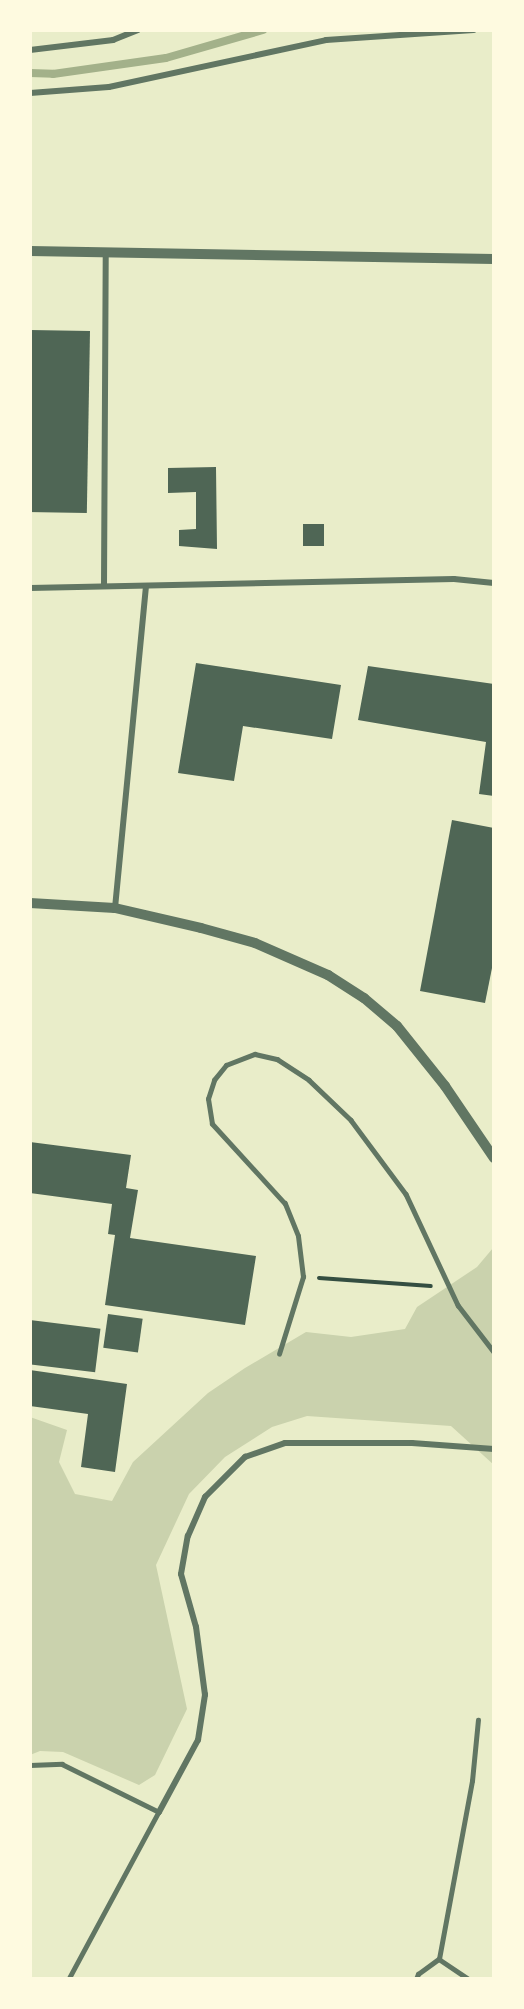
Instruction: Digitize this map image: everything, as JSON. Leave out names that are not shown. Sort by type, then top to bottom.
[{"type":"street","points":[[30,50],[113,40],[138,30]]},
{"type":"street","points":[[30,93],[109,87],[326,40],[474,30]]},
{"type":"street","points":[[30,251],[494,259]]},
{"type":"street","points":[[104,585],[106,252]]},
{"type":"street","points":[[30,588],[454,579],[494,583]]},
{"type":"street","points":[[115,908],[146,586]]},
{"type":"street","points":[[30,903],[115,908],[255,943],[328,975],[364,998],[404,1034],[445,1086],[494,1158]]},
{"type":"street","points":[[159,1812],[198,1740],[205,1695],[196,1627],[181,1574],[188,1536],[205,1497],[245,1457],[285,1443],[412,1443],[494,1449]]},
{"type":"lane","points":[[279,1354],[303,1277],[298,1236],[285,1204],[212,1124],[208,1099],[214,1080],[226,1065],[255,1054],[278,1059],[309,1080],[351,1120],[406,1194],[458,1305],[494,1352]]},
{"type":"lane","points":[[416,1979],[418,1974],[440,1959],[472,1781],[478,1720]]},
{"type":"lane","points":[[30,1765],[62,1764],[159,1812],[69,1979]]},
{"type":"lane","points":[[440,1959],[469,1979]]},
{"type":"path","points":[[303,1277],[450,1288]]},
{"type":"green space","points":[[493,1248],[494,1465],[451,1426],[307,1416],[272,1427],[225,1457],[189,1494],[156,1565],[187,1709],[155,1775],[139,1785],[63,1752],[40,1751],[30,1755],[30,1417],[67,1430],[59,1462],[75,1494],[112,1501],[133,1462],[208,1393],[245,1368],[306,1332],[351,1337],[405,1329],[417,1307],[477,1267]]},
{"type":"building","points":[[30,330],[90,331],[87,513],[30,512]]},
{"type":"building","points":[[216,467],[217,549],[179,546],[179,530],[196,529],[196,492],[168,493],[168,468]]},
{"type":"building","points":[[303,524],[324,524],[324,546],[303,546]]},
{"type":"building","points":[[196,663],[341,685],[332,739],[243,726],[234,781],[178,773]]},
{"type":"building","points":[[368,666],[494,684],[494,796],[479,794],[486,742],[358,720]]},
{"type":"building","points":[[452,820],[494,828],[494,958],[485,1003],[420,991]]},
{"type":"building","points":[[30,1142],[131,1155],[126,1188],[138,1190],[130,1238],[256,1256],[245,1325],[105,1305],[115,1235],[108,1234],[112,1204],[30,1193]]},
{"type":"building","points":[[108,1314],[143,1319],[138,1353],[103,1348]]},
{"type":"building","points":[[30,1320],[100,1329],[95,1372],[30,1364]]},
{"type":"building","points":[[30,1370],[127,1384],[115,1472],[81,1467],[88,1414],[30,1406]]},
{"type":"waterway","points":[[30,73],[53,74],[166,58],[263,30]]}]
